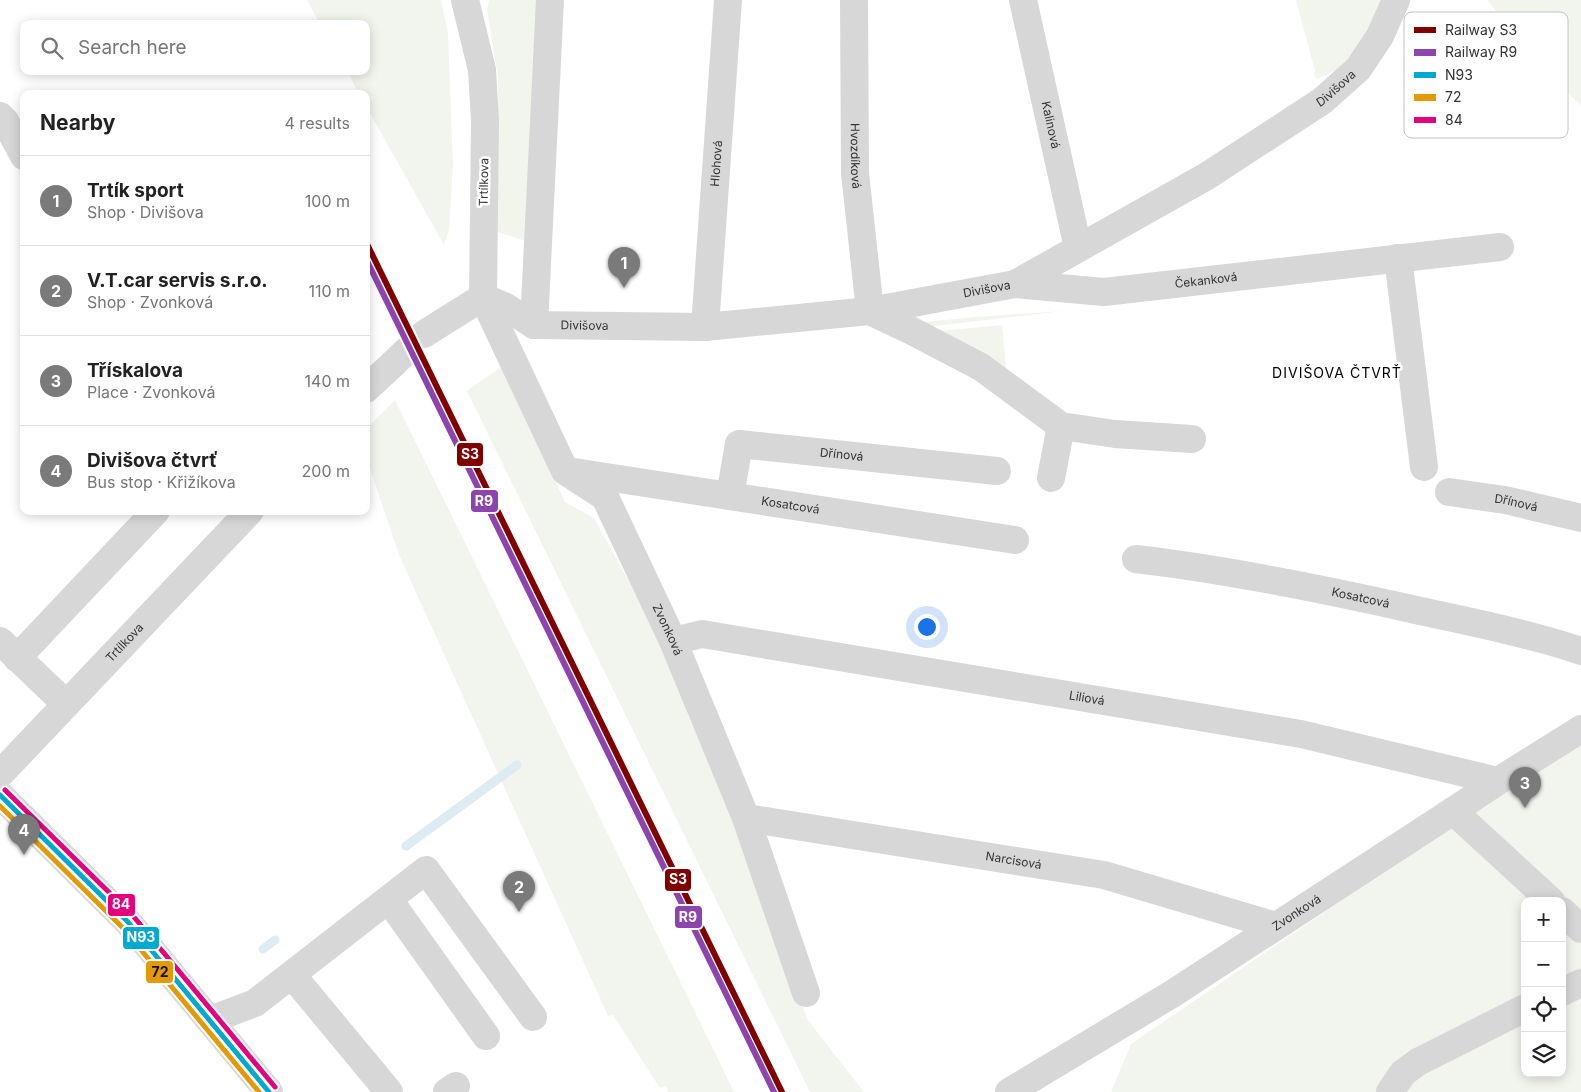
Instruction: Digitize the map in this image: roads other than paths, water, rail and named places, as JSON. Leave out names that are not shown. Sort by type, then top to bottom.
[{"type":"street","name":"Trtílkova","points":[[465,0],[482,70],[484,96],[483,297]]},
{"type":"street","points":[[483,297],[506,307],[534,325],[550,0]]},
{"type":"street","name":"Hlohová","points":[[705,327],[728,0]]},
{"type":"street","name":"Hvozdíková","points":[[854,0],[855,173],[870,312]]},
{"type":"street","name":"Kalinová","points":[[1023,0],[1078,248]]},
{"type":"street","name":"Divišova","points":[[534,325],[705,327],[870,312],[1015,284],[1208,176],[1322,101],[1358,69],[1380,36],[1396,0]]},
{"type":"street","points":[[0,116],[5,121],[20,149]]},
{"type":"street","name":"Čekanková","points":[[1015,284],[1104,292],[1500,247]]},
{"type":"street","points":[[1398,258],[1424,467]]},
{"type":"street","points":[[424,334],[483,297]]},
{"type":"street","points":[[483,297],[565,471]]},
{"type":"street","points":[[870,312],[912,330],[981,367],[1061,426],[1115,434],[1192,439]]},
{"type":"street","points":[[370,385],[393,364]]},
{"type":"street","points":[[1051,478],[1061,426]]},
{"type":"street","name":"Dřínová","points":[[730,496],[739,444],[997,471]]},
{"type":"street","name":"Kosatcová","points":[[565,471],[1015,540]]},
{"type":"street","name":"Zvonková","points":[[565,471],[605,496],[673,640],[746,818],[806,993]]},
{"type":"street","name":"Dřínová","points":[[1449,492],[1505,500],[1581,518]]},
{"type":"street","points":[[66,704],[8,649],[152,515]]},
{"type":"street","name":"Trtílkova","points":[[0,774],[246,515]]},
{"type":"street","name":"Kosatcová","points":[[1136,559],[1310,586],[1540,638],[1581,651]]},
{"type":"street","name":"Liliová","points":[[673,640],[702,634],[1301,734],[1498,781]]},
{"type":"street","name":"Zvonková","points":[[1009,1092],[1172,994],[1581,729]]},
{"type":"street","points":[[0,795],[128,922],[269,1092]]},
{"type":"street","points":[[1453,812],[1547,897]]},
{"type":"street","name":"Narcisová","points":[[746,818],[1104,875],[1276,926]]},
{"type":"street","points":[[210,1020],[256,1004],[426,870],[533,1016]]},
{"type":"street","points":[[389,900],[486,1036]]},
{"type":"street","points":[[1566,915],[1581,929]]},
{"type":"street","points":[[292,975],[388,1092]]},
{"type":"street","points":[[1566,990],[1581,983]]},
{"type":"street","points":[[1390,1092],[1403,1072],[1418,1062],[1521,1010]]},
{"type":"waterway","points":[[406,846],[517,765]]},
{"type":"waterway","points":[[263,949],[275,940]]},
{"type":"tunnel","points":[[393,364],[424,334]]},
{"type":"rail line","name":"S3","points":[[370,250],[782,1092]]},
{"type":"rail line","name":"R9","points":[[370,267],[774,1092]]},
{"type":"place","name":"Trtík sport","points":[[624,288]]},
{"type":"place","name":"Třískalova","points":[[1525,808]]},
{"type":"place","name":"Divišova čtvrť","points":[[24,855]]},
{"type":"place","name":"V.T.car servis s.r.o.","points":[[519,912]]},
{"type":"district","name":"DIVIŠOVA ČTVRŤ","points":[[1337,373]]}]
